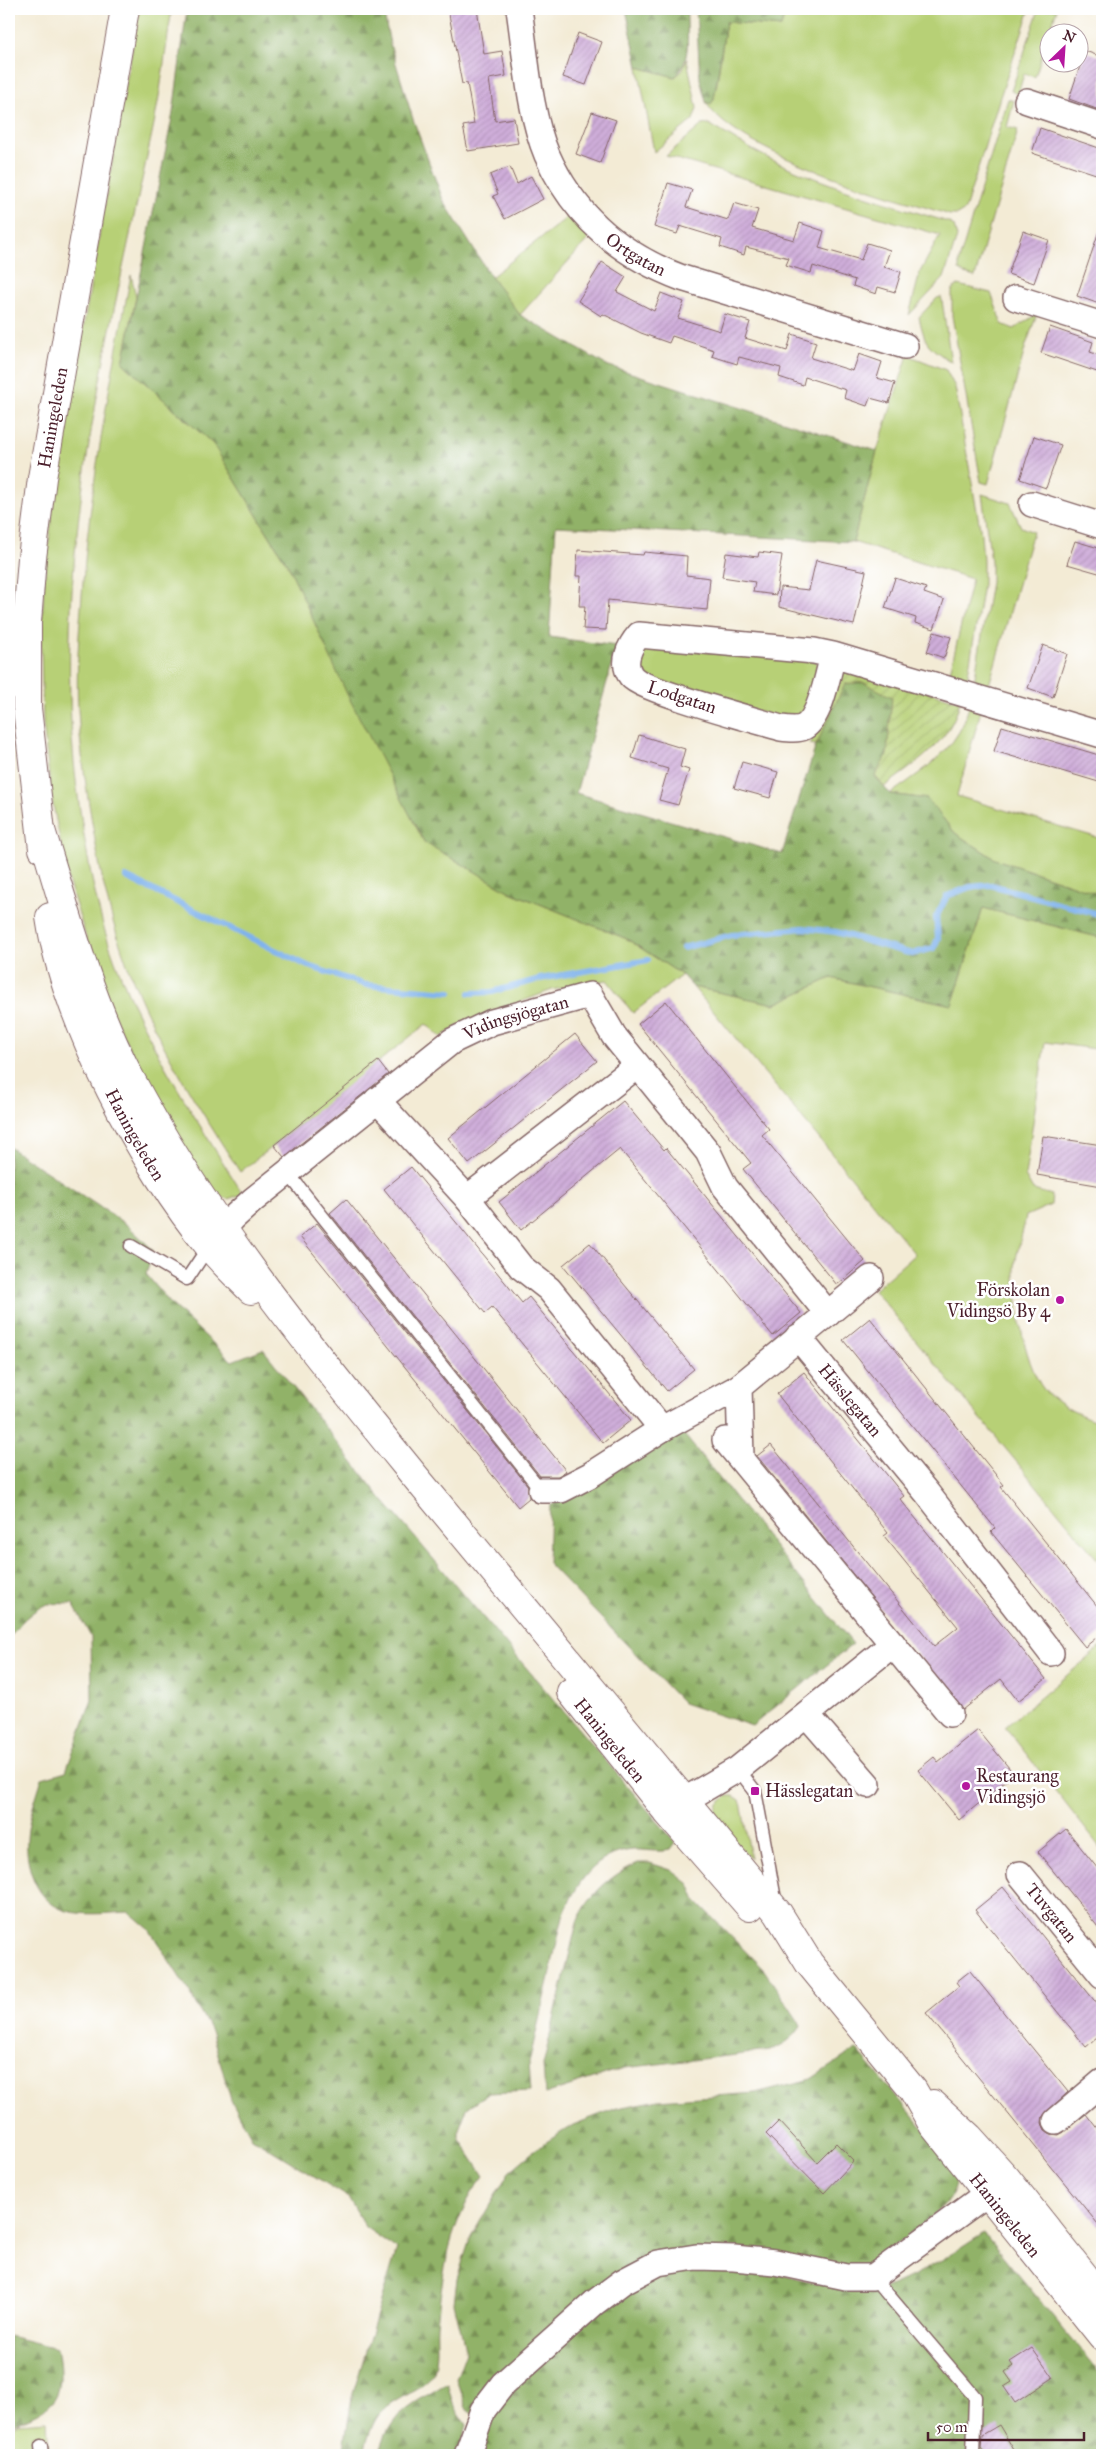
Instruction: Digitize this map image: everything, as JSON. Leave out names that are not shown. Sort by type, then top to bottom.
[{"type":"main road","name":"Haningeleden","points":[[125,9],[42,478],[32,558],[27,622],[27,708],[42,830],[75,941],[105,1022],[127,1071],[185,1173],[216,1238],[434,1499],[516,1621],[676,1806],[778,1913],[810,1963],[913,2090],[943,2111],[998,2186],[1102,2336]]},
{"type":"main road","name":"Haningeleden","points":[[676,1806],[765,1925],[810,1963]]},
{"type":"main road","name":"Haningeleden","points":[[998,2186],[1102,2298]]},
{"type":"street","name":"Ortgatan","points":[[519,9],[533,102],[547,154],[565,189],[590,221],[619,246],[652,267],[682,278],[905,346]]},
{"type":"street","points":[[1027,101],[1102,126]]},
{"type":"street","points":[[1016,298],[1102,325]]},
{"type":"street","points":[[1032,504],[1102,526]]},
{"type":"street","name":"Lodgatan","points":[[833,655],[817,710],[812,720],[804,727],[794,729],[782,728],[652,688],[631,678],[627,670],[629,650],[639,634],[785,647],[833,655],[1102,735]]},
{"type":"street","name":"Vidingsjögatan","points":[[216,1238],[252,1200],[452,1041],[492,1022],[590,995],[614,1036],[708,1152],[725,1186],[828,1314]]},
{"type":"street","points":[[467,1198],[637,1066]]},
{"type":"street","points":[[377,1100],[467,1198],[521,1267],[543,1283],[662,1429]]},
{"type":"street","points":[[541,1490],[561,1490],[590,1475],[662,1429],[739,1387],[871,1278]]},
{"type":"street","name":"Hässlegatan","points":[[798,1337],[927,1494],[1051,1653]]},
{"type":"street","points":[[739,1387],[733,1449],[950,1714]]},
{"type":"street","points":[[676,1806],[738,1769],[893,1644]]},
{"type":"street","points":[[806,1715],[868,1785]]},
{"type":"street","name":"Tuvgatan","points":[[1020,1874],[1102,1975]]},
{"type":"street","points":[[1056,2121],[1102,2082]]},
{"type":"street","points":[[467,2455],[483,2410],[504,2384],[594,2303],[622,2282],[658,2263],[696,2257],[734,2258],[775,2262],[846,2277],[874,2277],[998,2186]]},
{"type":"lane","points":[[287,1172],[541,1490]]},
{"type":"lane","points":[[131,1246],[187,1279],[216,1238]]},
{"type":"lane","points":[[738,1769],[754,1791],[778,1913]]},
{"type":"lane","points":[[874,2277],[975,2397],[973,2455]]},
{"type":"green space","points":[[139,9],[172,9],[155,119],[117,295],[85,471],[74,560],[70,649],[72,739],[83,829],[96,896],[109,945],[128,992],[157,1052],[243,1194],[228,1199],[211,1194],[171,1134],[105,997],[67,877],[51,794],[43,723],[41,647],[44,582],[55,489]]},
{"type":"green space","points":[[187,9],[383,9],[390,44],[413,119],[443,200],[491,277],[520,315],[606,365],[877,451],[853,542],[556,526],[549,637],[617,646],[576,793],[782,854],[816,745],[845,684],[863,682],[892,697],[887,755],[875,776],[890,794],[927,799],[955,833],[995,859],[1102,895],[1102,938],[983,908],[952,1005],[831,978],[775,1004],[693,987],[682,975],[627,939],[510,892],[424,842],[347,694],[289,567],[213,444],[123,363],[173,113]]},
{"type":"green space","points":[[626,9],[687,9],[688,36],[686,54],[681,70],[675,77],[638,67]]},
{"type":"green space","points":[[696,9],[786,9],[781,27],[726,22],[714,99],[711,104],[706,102],[700,79]]},
{"type":"green space","points":[[786,9],[1030,9],[965,210],[957,215],[950,215],[855,185],[780,155],[748,139],[722,121],[706,102],[711,104],[716,89],[726,22],[781,27]]},
{"type":"green space","points":[[1039,9],[1057,9],[1053,22],[1038,22],[1038,68],[1035,77],[1024,74],[1018,94],[1011,91]]},
{"type":"green space","points":[[687,59],[697,108],[693,120],[654,152],[638,67],[675,77],[682,71]]},
{"type":"green space","points":[[1008,99],[1014,101],[1007,127],[1018,130],[975,277],[964,274],[959,270],[959,261]]},
{"type":"green space","points":[[709,124],[738,142],[790,168],[857,193],[948,222],[954,226],[957,237],[944,278],[909,315],[920,272],[940,235],[666,156],[702,125]]},
{"type":"green space","points":[[570,215],[591,236],[520,315],[491,277]]},
{"type":"green space","points":[[131,275],[136,296],[123,363],[213,444],[289,567],[424,841],[510,892],[627,939],[682,975],[633,1013],[607,980],[552,990],[460,1025],[441,1037],[426,1024],[240,1172],[177,1070],[149,1017],[126,962],[103,883],[82,756],[77,694],[80,623],[90,514],[102,434]]},
{"type":"green space","points":[[958,285],[991,293],[1002,324],[1014,329],[1037,314],[1026,345],[988,484],[981,482],[952,316],[952,290]]},
{"type":"green space","points":[[941,297],[951,362],[932,348],[926,340],[919,317],[937,298]]},
{"type":"green space","points":[[908,355],[946,370],[955,387],[981,534],[983,585],[967,680],[963,683],[948,680],[972,579],[853,542],[877,451]]},
{"type":"green space","points":[[982,494],[1010,503],[1021,527],[1033,532],[987,692],[973,688],[991,582],[991,561]]},
{"type":"green space","points":[[642,647],[816,661],[816,683],[812,698],[804,711],[796,718],[784,719],[650,679],[637,663]]},
{"type":"green space","points":[[849,669],[960,701],[949,728],[940,740],[920,760],[884,787],[875,776],[887,755],[892,697],[863,682],[845,684],[816,745],[810,744],[821,725],[842,671]]},
{"type":"green space","points":[[970,703],[982,707],[957,796],[1102,839],[1102,895],[995,859],[955,833],[927,799],[890,794],[945,751],[961,729]]},
{"type":"green space","points":[[983,908],[1102,938],[1102,1050],[1045,1042],[1025,1176],[1033,1190],[1052,1195],[1051,1205],[1026,1216],[1017,1256],[1015,1281],[1019,1316],[1027,1354],[1033,1371],[1041,1385],[1049,1395],[1061,1404],[1081,1415],[1102,1423],[1102,1565],[874,1290],[915,1254],[693,987],[775,1004],[831,978],[952,1005]]},
{"type":"green space","points":[[9,1147],[127,1225],[153,1250],[146,1274],[170,1303],[232,1361],[263,1349],[377,1493],[676,1843],[671,1850],[632,1850],[607,1858],[588,1872],[568,1904],[563,1916],[529,2063],[531,2091],[489,2093],[467,2108],[459,2129],[459,2138],[484,2176],[472,2192],[463,2210],[445,2266],[439,2306],[434,2371],[424,2383],[391,2404],[378,2416],[371,2430],[363,2455],[343,2455],[352,2397],[397,2249],[365,2227],[348,2197],[252,2138],[231,2100],[212,2033],[193,1998],[149,1929],[129,1912],[82,1913],[67,1911],[57,1907],[41,1892],[35,1882],[28,1861],[29,1824],[42,1778],[66,1771],[92,1700],[91,1637],[73,1604],[48,1604],[31,1613],[9,1639]]},
{"type":"green space","points":[[678,1427],[853,1644],[752,1726],[683,1703],[548,1563],[550,1506]]},
{"type":"green space","points":[[1102,1646],[1102,1850],[1005,1727]]},
{"type":"green space","points":[[727,1796],[734,1796],[741,1802],[751,1859],[714,1819],[718,1804]]},
{"type":"green space","points":[[638,1863],[650,1863],[671,1870],[689,1884],[696,1901],[764,1970],[801,2025],[799,2030],[784,2044],[770,2051],[624,2068],[545,2094],[543,2065],[577,1922],[588,1902],[602,1886]]},
{"type":"green space","points":[[856,2049],[950,2159],[956,2181],[952,2195],[947,2202],[895,2246],[861,2267],[651,2256],[474,2414],[466,2408],[456,2379],[466,2352],[454,2303],[457,2279],[470,2239],[509,2172],[540,2146],[573,2125],[617,2108],[659,2100],[755,2093],[811,2079]]},
{"type":"green space","points":[[984,2233],[1102,2376],[1102,2455],[478,2455],[495,2413],[529,2371],[595,2315],[618,2299],[659,2277],[689,2268],[731,2265],[854,2291],[870,2292],[897,2284]]},
{"type":"green space","points":[[9,2336],[57,2348],[60,2380],[54,2400],[47,2407],[9,2426]]},
{"type":"green space","points":[[447,2383],[453,2404],[467,2425],[458,2455],[379,2455],[389,2428],[396,2419],[413,2404]]},
{"type":"green space","points":[[47,2421],[49,2455],[9,2455],[9,2429],[19,2423]]},
{"type":"building","points":[[448,9],[477,9],[484,54],[502,51],[506,76],[489,79],[495,121],[514,118],[518,143],[468,151],[463,126],[474,124],[467,83],[462,84]]},
{"type":"building","points":[[578,33],[602,42],[586,85],[563,77]]},
{"type":"building","points":[[1088,52],[1102,57],[1102,111],[1069,99],[1078,72],[1088,72]]},
{"type":"building","points":[[592,112],[616,120],[600,163],[576,154]]},
{"type":"building","points":[[1040,128],[1102,149],[1102,176],[1032,153]]},
{"type":"building","points":[[510,167],[517,184],[531,176],[543,199],[505,219],[493,196],[498,194],[490,175]]},
{"type":"building","points":[[668,183],[692,190],[686,207],[728,220],[734,203],[758,210],[752,228],[794,240],[800,223],[824,231],[819,248],[861,260],[867,243],[890,250],[884,267],[901,272],[895,292],[878,287],[876,294],[853,286],[855,280],[813,266],[811,273],[786,265],[789,258],[746,247],[744,255],[720,247],[722,239],[680,226],[677,234],[654,227]]},
{"type":"building","points":[[1023,231],[1049,240],[1034,283],[1008,274]]},
{"type":"building","points":[[1099,231],[1102,231],[1102,305],[1077,296]]},
{"type":"building","points":[[602,262],[626,277],[617,292],[654,311],[661,293],[684,302],[678,318],[720,331],[725,314],[750,322],[745,338],[787,351],[792,334],[816,342],[811,358],[853,371],[859,354],[882,362],[877,378],[895,383],[889,403],[870,398],[867,406],[844,398],[846,390],[805,377],[803,385],[779,377],[781,368],[739,357],[737,364],[712,356],[714,350],[672,336],[669,343],[641,333],[603,314],[601,316],[578,301]]},
{"type":"building","points":[[1050,327],[1093,342],[1090,352],[1102,356],[1097,372],[1041,353]]},
{"type":"building","points":[[1034,436],[1061,445],[1046,488],[1020,479]]},
{"type":"building","points":[[1075,541],[1102,549],[1102,574],[1067,564]]},
{"type":"building","points":[[578,550],[643,555],[644,552],[687,556],[686,575],[710,578],[707,610],[608,600],[606,630],[583,629],[585,606],[579,606],[581,576],[576,576]]},
{"type":"building","points":[[759,552],[782,555],[776,595],[753,592],[755,582],[722,577],[726,553],[758,557]]},
{"type":"building","points":[[816,560],[866,571],[854,625],[779,607],[780,587],[809,590]]},
{"type":"building","points":[[895,578],[926,588],[924,593],[944,600],[934,629],[915,623],[916,618],[885,608]]},
{"type":"building","points":[[934,632],[951,637],[944,658],[927,652]]},
{"type":"building","points":[[1043,645],[1067,654],[1053,697],[1028,688]]},
{"type":"building","points":[[1002,726],[1102,756],[1102,783],[994,751]]},
{"type":"building","points":[[639,735],[685,749],[680,767],[689,770],[678,805],[659,800],[668,769],[632,758]]},
{"type":"building","points":[[742,762],[778,772],[770,798],[734,788]]},
{"type":"building","points":[[666,1001],[769,1129],[762,1135],[865,1261],[837,1285],[743,1169],[751,1163],[638,1024]]},
{"type":"building","points":[[575,1034],[597,1061],[469,1164],[448,1138]]},
{"type":"building","points":[[378,1061],[388,1074],[284,1157],[274,1145]]},
{"type":"building","points":[[623,1101],[664,1150],[666,1148],[801,1313],[773,1336],[620,1149],[521,1230],[499,1202]]},
{"type":"building","points":[[1043,1136],[1102,1145],[1102,1186],[1037,1175]]},
{"type":"building","points":[[411,1167],[522,1303],[529,1297],[631,1420],[603,1443],[492,1307],[485,1313],[384,1189]]},
{"type":"building","points":[[346,1199],[566,1471],[558,1476],[540,1476],[330,1213]]},
{"type":"building","points":[[317,1223],[528,1486],[529,1498],[518,1507],[300,1237]]},
{"type":"building","points":[[590,1243],[694,1369],[667,1391],[563,1265]]},
{"type":"building","points":[[870,1318],[1004,1485],[1001,1487],[1102,1612],[1102,1633],[1085,1647],[991,1532],[995,1528],[843,1340]]},
{"type":"building","points":[[804,1372],[904,1496],[900,1499],[1046,1679],[1018,1701],[1001,1679],[963,1710],[757,1456],[771,1445],[934,1646],[958,1627],[884,1536],[888,1533],[777,1394]]},
{"type":"building","name":"Restaurang Vidingsjö","points":[[978,1730],[1014,1774],[959,1820],[918,1770],[934,1757],[938,1762]]},
{"type":"building","points":[[1066,1829],[1102,1874],[1102,1932],[1038,1852]]},
{"type":"building","points":[[1003,1887],[1102,2010],[1102,2034],[1086,2047],[975,1910]]},
{"type":"building","points":[[970,1971],[1068,2092],[1043,2116],[1042,2123],[1045,2130],[1051,2134],[1059,2135],[1086,2114],[1102,2135],[1102,2229],[926,2013],[959,1986],[956,1982]]},
{"type":"building","points":[[779,2121],[817,2162],[836,2143],[854,2161],[824,2193],[766,2134]]},
{"type":"building","points":[[1032,2348],[1053,2378],[1015,2403],[1004,2387],[1012,2382],[1005,2372],[1013,2366],[1010,2362]]},
{"type":"building","points":[[999,2425],[1014,2450],[1005,2455],[986,2455],[981,2448],[982,2435]]},
{"type":"waterway","points":[[126,877],[308,966],[366,985],[450,992]]},
{"type":"waterway","points":[[683,948],[732,935],[803,928],[836,932],[912,954],[934,948],[938,938],[936,917],[947,896],[970,887],[991,885],[1102,915]]},
{"type":"waterway","points":[[470,993],[492,992],[540,979],[648,960]]},
{"type":"place","name":"Förskolan Vidingsö By 4","points":[[1060,1300]]},
{"type":"place","name":"Restaurang Vidingsjö","points":[[966,1786]]},
{"type":"place","name":"Hässlegatan","points":[[755,1791]]}]
